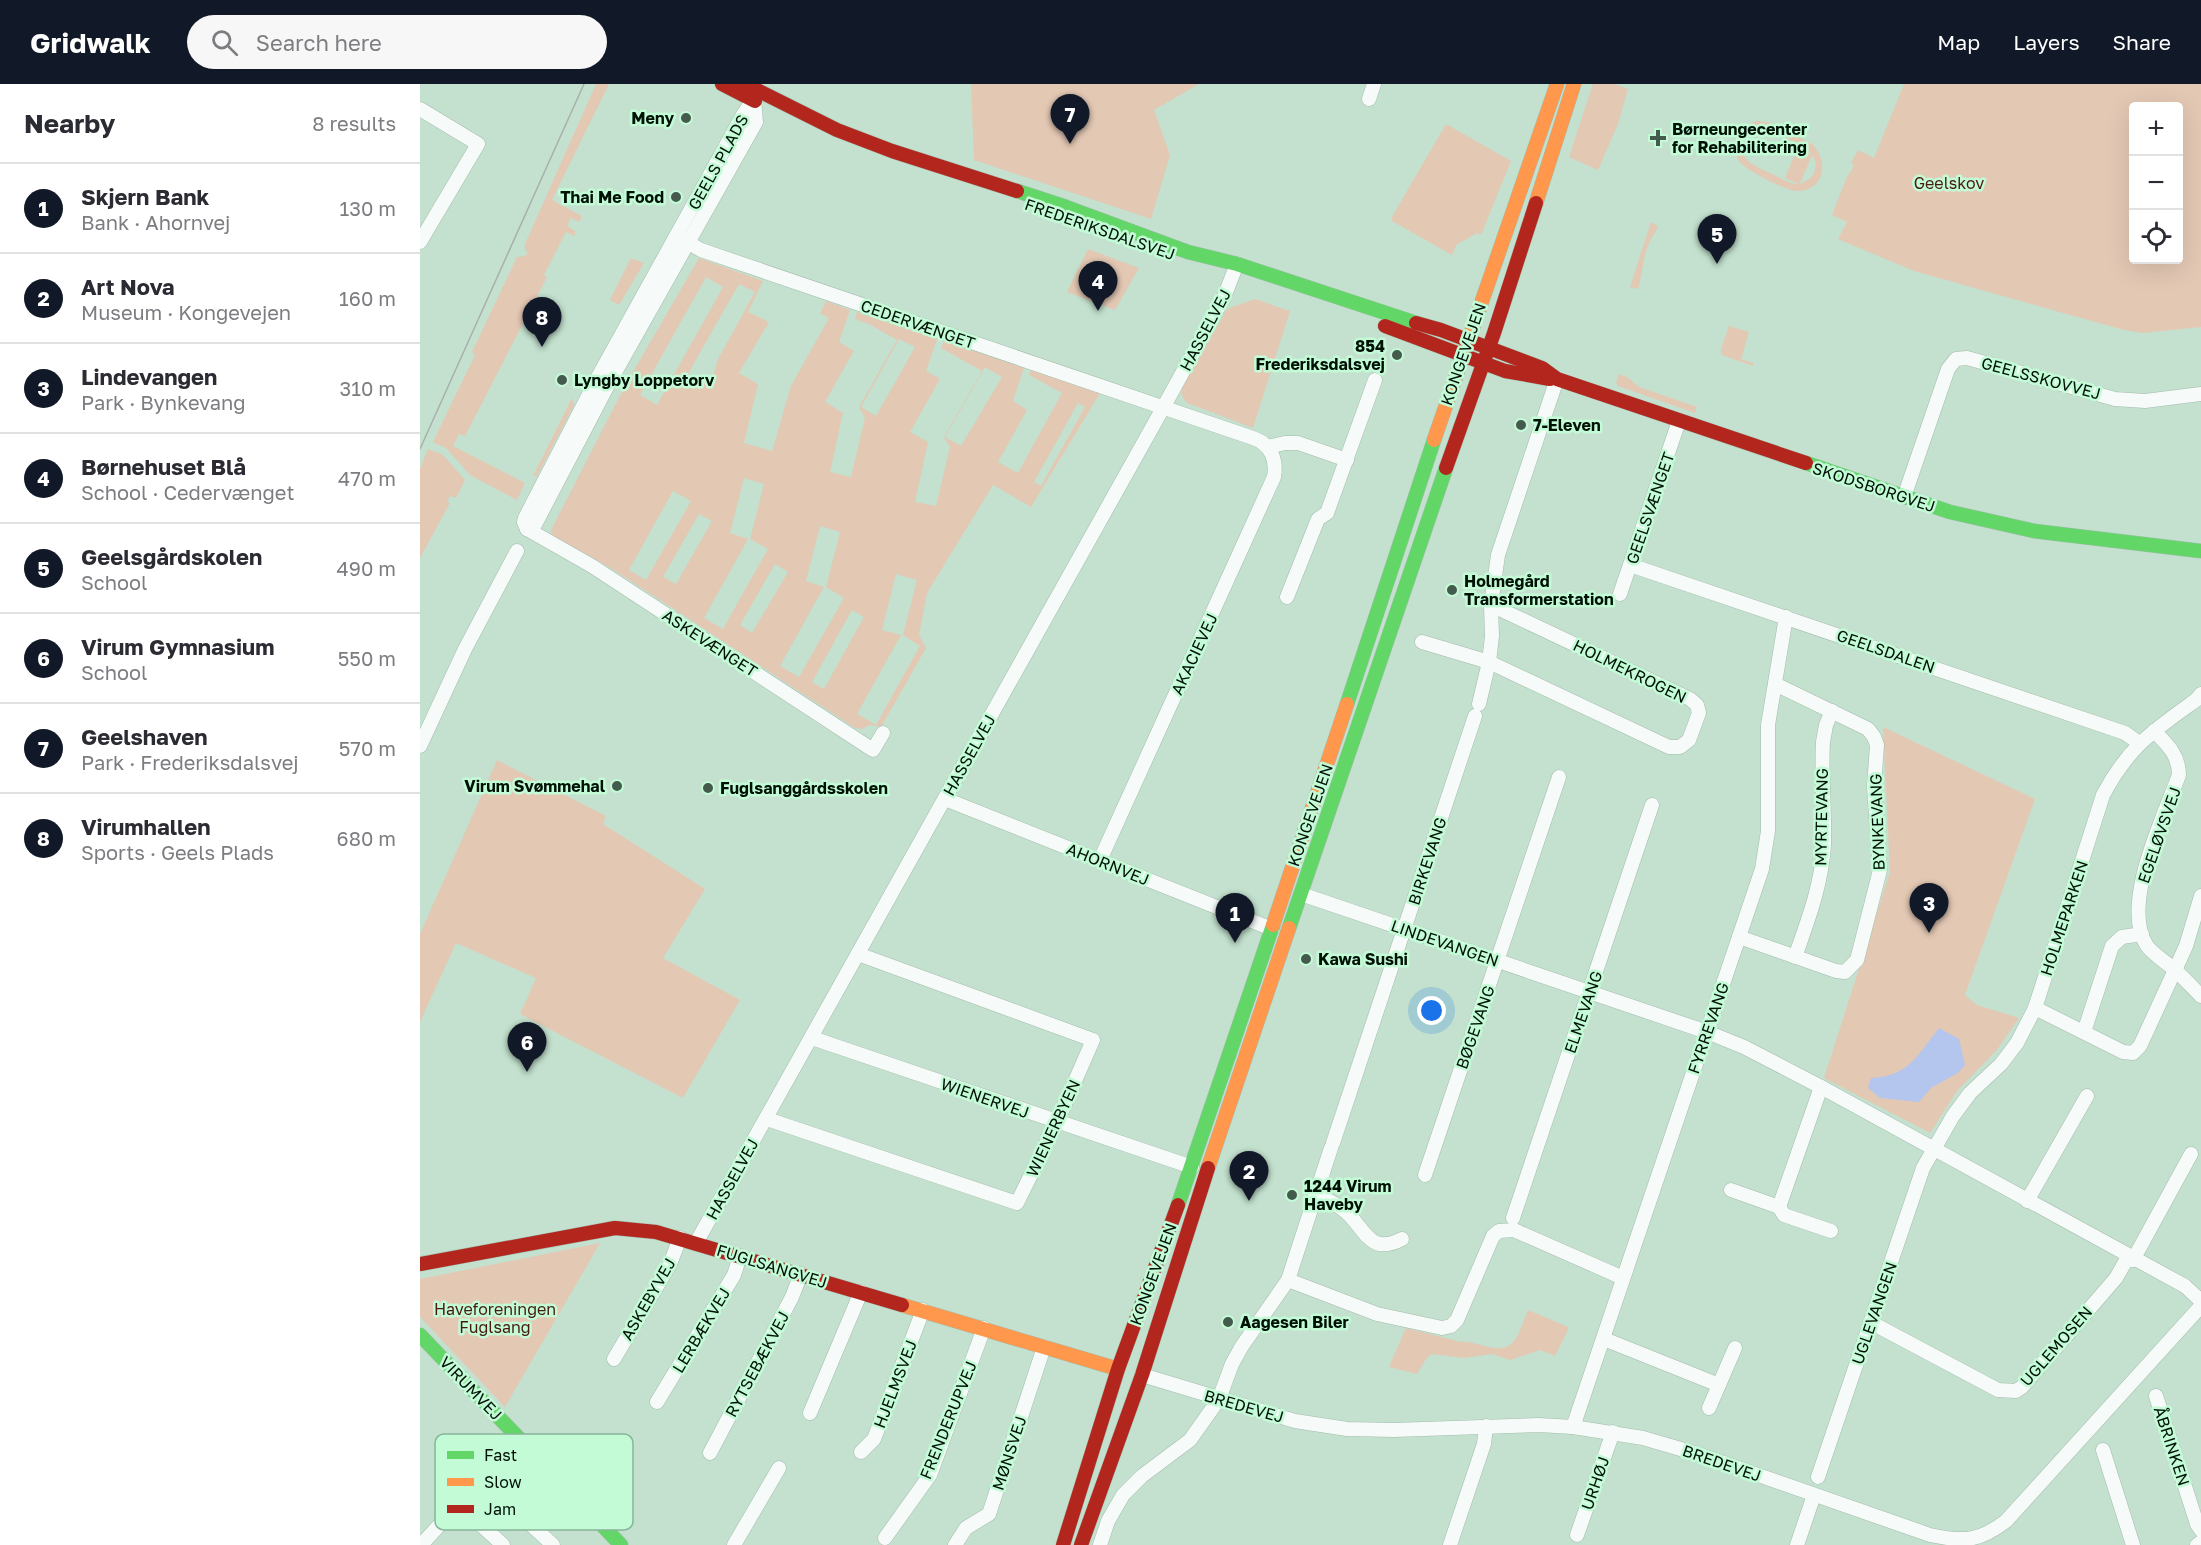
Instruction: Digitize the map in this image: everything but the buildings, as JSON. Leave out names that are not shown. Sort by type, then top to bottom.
[{"type":"main road","name":"FREDERIKSDALSVEJ","points":[[722,84],[758,92]]},
{"type":"main road","name":"FREDERIKSDALSVEJ","points":[[745,84],[854,146],[1235,269],[1478,344]]},
{"type":"main road","name":"KONGEVEJEN","points":[[1081,1545],[1142,1375],[1212,1155],[1444,473],[1465,383],[1478,344],[1510,221],[1557,84]]},
{"type":"main road","name":"KONGEVEJEN","points":[[1063,1545],[1118,1369],[1192,1167],[1272,929],[1473,358],[1574,84]]},
{"type":"main road","name":"FREDERIKSDALSVEJ","points":[[1235,269],[1473,358]]},
{"type":"main road","name":"SKODSBORGVEJ","points":[[1478,344],[1542,368],[1557,379]]},
{"type":"main road","name":"SKODSBORGVEJ","points":[[1473,358],[1520,374],[1557,379],[1960,515],[2034,531],[2201,551]]},
{"type":"main road","name":"FUGLSANGVEJ","points":[[420,1264],[612,1229],[637,1229],[696,1243],[1118,1369]]},
{"type":"main road","name":"VIRUMVEJ","points":[[420,1335],[515,1434]]},
{"type":"main road","name":"VIRUMVEJ","points":[[607,1530],[621,1545]]},
{"type":"street","points":[[1370,99],[1374,84]]},
{"type":"street","name":"GEELS PLADS","points":[[527,529],[525,518],[593,385],[683,239],[743,115],[758,92]]},
{"type":"street","points":[[420,109],[478,144],[420,242]]},
{"type":"street","name":"CEDERVÆNGET","points":[[683,239],[701,250],[1163,408]]},
{"type":"street","name":"HASSELVEJ","points":[[696,1243],[1163,408],[1224,297],[1235,269]]},
{"type":"street","name":"GEELSSKOVVEJ","points":[[1904,497],[1948,369],[1956,359],[1967,358],[2115,399],[2145,401],[2201,394]]},
{"type":"street","points":[[1489,662],[1492,636],[1491,605],[1498,555],[1557,379]]},
{"type":"street","points":[[1287,597],[1318,519],[1327,513],[1375,380]]},
{"type":"street","points":[[1163,408],[1259,440],[1268,447],[1298,443],[1347,460]]},
{"type":"street","name":"GEELSVÆNGET","points":[[1620,594],[1679,421]]},
{"type":"street","name":"AKACIEVEJ","points":[[1100,860],[1275,477],[1276,466],[1268,447]]},
{"type":"street","name":"ASKEVÆNGET","points":[[527,529],[608,576],[873,750],[883,733]]},
{"type":"street","points":[[420,746],[465,649],[517,550]]},
{"type":"street","name":"GEELSDALEN","points":[[1630,565],[2125,733],[2139,743]]},
{"type":"street","name":"HOLMEKROGEN","points":[[1422,642],[1489,662],[1669,747],[1680,747],[1689,740],[1699,713],[1696,705],[1690,699],[1491,605]]},
{"type":"street","name":"FYRREVANG","points":[[1573,1427],[1762,869],[1768,831],[1767,748],[1786,617]]},
{"type":"street","name":"BIRKEVANG","points":[[1219,1399],[1232,1364],[1242,1346],[1288,1280],[1477,710],[1489,662]]},
{"type":"street","name":"BYNKEVANG","points":[[1739,937],[1836,971],[1845,972],[1857,960],[1878,883],[1880,858],[1874,787],[1877,744],[1875,737],[1868,729],[1775,684]]},
{"type":"street","name":"HOLMEPARKEN","points":[[1932,1149],[1970,1093],[2007,1057],[2035,1008],[2103,795],[2114,775],[2139,743],[2201,694]]},
{"type":"street","name":"MYRTEVANG","points":[[1795,957],[1813,905],[1824,845],[1823,742],[1826,725],[1832,711]]},
{"type":"street","name":"EGELØVSVEJ","points":[[2142,934],[2139,918],[2144,870],[2179,775],[2176,756],[2154,730]]},
{"type":"street","name":"BØGEVANG","points":[[1425,1175],[1558,777]]},
{"type":"street","name":"AHORNVEJ","points":[[945,799],[1272,929]]},
{"type":"street","name":"ELMEVANG","points":[[1513,1218],[1652,805]]},
{"type":"street","name":"LINDEVANGEN","points":[[1301,894],[1707,1032],[1744,1047],[2185,1286],[2201,1301]]},
{"type":"street","points":[[2035,1008],[2123,1052],[2133,1053],[2140,1046],[2186,946],[2201,896]]},
{"type":"street","points":[[2084,1032],[2112,946],[2122,937],[2142,934],[2147,945],[2201,996]]},
{"type":"street","name":"WIENERBYEN","points":[[766,1119],[1017,1203],[1057,1122],[1093,1040],[858,954]]},
{"type":"street","name":"WIENERVEJ","points":[[812,1038],[1192,1167]]},
{"type":"street","points":[[1779,1207],[1821,1087]]},
{"type":"street","points":[[2027,1202],[2087,1096]]},
{"type":"street","name":"UGLEVANGEN","points":[[1818,1477],[1923,1168],[1932,1149]]},
{"type":"street","points":[[2131,1258],[2191,1154]]},
{"type":"street","points":[[1731,1190],[1779,1207],[1784,1215],[1831,1231]]},
{"type":"street","points":[[1315,1194],[1347,1212],[1371,1239],[1380,1245],[1389,1245],[1401,1239]]},
{"type":"street","points":[[1288,1280],[1377,1314],[1442,1328],[1451,1326],[1457,1320],[1493,1236],[1506,1229],[1514,1230],[1623,1278]]},
{"type":"street","name":"ASKEBYVEJ","points":[[614,1359],[670,1264],[680,1239]]},
{"type":"street","name":"LERBÆKVEJ","points":[[657,1402],[734,1275],[740,1256]]},
{"type":"street","name":"UGLEMOSEN","points":[[1870,1322],[1998,1390],[2016,1391],[2022,1387],[2131,1258]]},
{"type":"street","name":"RYTSEBÆKVEJ","points":[[710,1453],[792,1297],[801,1274]]},
{"type":"street","points":[[810,1413],[861,1292]]},
{"type":"street","name":"BREDEVEJ","points":[[1142,1375],[1295,1422],[1347,1429],[1394,1430],[1539,1425],[1613,1432],[1701,1455],[1930,1536],[1981,1542],[2006,1521],[2201,1306]]},
{"type":"street","name":"HJELMSVEJ","points":[[861,1452],[874,1439],[923,1310]]},
{"type":"street","name":"FRENDERUPVEJ","points":[[885,1538],[930,1475],[984,1328]]},
{"type":"street","points":[[1604,1339],[1719,1385]]},
{"type":"street","name":"MØNSVEJ","points":[[955,1545],[966,1528],[989,1514],[1044,1347]]},
{"type":"street","points":[[1709,1408],[1735,1348]]},
{"type":"street","name":"ÅBRINKEN","points":[[2156,1395],[2197,1524],[2201,1530]]},
{"type":"street","points":[[1100,1545],[1108,1521],[1123,1495],[1142,1476],[1190,1440],[1219,1399]]},
{"type":"street","points":[[1450,1545],[1484,1444],[1486,1426]]},
{"type":"street","name":"URHØJ","points":[[1577,1535],[1613,1432]]},
{"type":"street","points":[[2103,1450],[2133,1545]]},
{"type":"street","points":[[734,1545],[779,1468]]},
{"type":"street","points":[[1797,1545],[1814,1495]]},
{"type":"street","points":[[421,1545],[435,1529]]},
{"type":"street","points":[[487,1530],[503,1545]]},
{"type":"street","points":[[537,1530],[553,1545]]},
{"type":"street","points":[[2197,1545],[2201,1542]]},
{"type":"green space","points":[[596,84],[609,84],[552,200],[582,216],[579,222],[571,218],[567,226],[575,231],[575,236],[566,232],[544,275],[547,277],[465,436],[459,434],[453,446],[525,483],[517,500],[470,475],[446,448],[433,442],[475,355],[472,352],[517,257],[525,256],[528,252],[525,251],[525,244]]},
{"type":"green space","points":[[971,84],[1199,84],[1154,110],[1170,155],[1151,219],[974,160]]},
{"type":"green space","points":[[1593,84],[1615,84],[1628,89],[1618,124],[1598,170],[1569,157]]},
{"type":"green space","name":"Geelskov","points":[[1904,84],[2201,84],[2201,327],[2143,333],[2124,330],[1914,271],[1838,239],[1847,222],[1832,215],[1846,179],[1854,166],[1851,163],[1858,150],[1874,158]]},
{"type":"green space","points":[[1758,121],[1772,123],[1812,144],[1821,159],[1822,166],[1819,181],[1814,186],[1806,190],[1792,190],[1758,175],[1740,162],[1735,152],[1736,136],[1747,125]],"holes":[[[1755,128],[1767,129],[1799,145],[1811,155],[1797,149],[1785,178],[1799,184],[1785,181],[1752,164],[1742,151],[1742,142]],[[1812,155],[1816,164],[1811,178],[1800,184]]]},
{"type":"green space","points":[[1446,124],[1511,161],[1481,235],[1477,233],[1456,245],[1452,255],[1392,221],[1392,217]]},
{"type":"green space","points":[[1651,222],[1658,226],[1647,249],[1638,289],[1630,287]]},
{"type":"green space","points":[[1088,249],[1139,268],[1115,310],[1067,292]]},
{"type":"green space","points":[[631,258],[644,263],[619,305],[610,300]]},
{"type":"green space","points":[[699,258],[763,281],[748,312],[769,322],[739,373],[758,384],[744,443],[772,451],[791,386],[829,318],[820,313],[826,301],[850,310],[839,342],[854,351],[825,402],[843,413],[830,472],[851,477],[865,418],[859,407],[897,340],[855,319],[857,312],[937,339],[926,371],[940,379],[910,432],[928,442],[915,502],[936,506],[950,447],[944,437],[982,371],[941,348],[944,341],[1024,368],[1013,401],[1027,410],[998,462],[1018,473],[1062,393],[1029,375],[1031,370],[1100,393],[1031,507],[993,485],[927,593],[919,635],[926,648],[881,727],[870,725],[862,729],[855,728],[614,570],[552,535],[551,530],[626,384]],"holes":[[[706,277],[723,287],[657,405],[640,395]],[[739,284],[755,292],[718,359],[711,383],[701,383],[696,377],[688,374]],[[899,339],[915,347],[876,416],[861,407]],[[985,367],[1002,377],[961,446],[945,437]],[[1078,403],[1085,407],[1041,486],[1034,482]],[[744,478],[764,484],[750,539],[768,549],[723,629],[704,618],[748,539],[730,533]],[[673,491],[691,501],[646,580],[629,570]],[[699,514],[712,521],[676,584],[663,577]],[[820,526],[840,532],[826,587],[844,598],[799,677],[780,666],[824,587],[806,581]],[[775,564],[788,572],[752,633],[740,625]],[[896,574],[917,580],[903,635],[920,646],[876,725],[857,714],[901,635],[882,630]],[[852,610],[864,617],[824,689],[812,682]]]},
{"type":"green space","points":[[1255,299],[1290,311],[1253,428],[1187,403],[1181,394],[1183,386],[1227,309]]},
{"type":"green space","points":[[1729,326],[1749,332],[1741,359],[1753,363],[1753,366],[1722,355],[1721,349]]},
{"type":"green space","points":[[1619,374],[1627,377],[1639,387],[1697,407],[1695,413],[1618,386],[1616,382]]},
{"type":"green space","points":[[572,398],[574,405],[537,476],[533,476]]},
{"type":"green space","points":[[428,449],[443,455],[465,480],[456,498],[450,496],[447,502],[450,503],[420,558],[420,469]]},
{"type":"green space","points":[[1883,727],[2035,799],[1965,995],[1977,1005],[2019,1018],[1997,1050],[1957,1091],[1930,1133],[1824,1078],[1890,872]]},
{"type":"green space","points":[[497,760],[606,816],[603,824],[705,889],[663,958],[740,1000],[683,1098],[520,1014],[536,978],[456,943],[420,1022],[420,934]]},
{"type":"green space","name":"Haveforeningen Fuglsang","points":[[600,1243],[505,1407],[420,1317],[420,1279]]},
{"type":"green space","points":[[1528,1310],[1568,1327],[1555,1356],[1540,1350],[1510,1360],[1492,1354],[1464,1358],[1432,1354],[1417,1374],[1389,1367],[1406,1328],[1461,1342],[1503,1348],[1510,1345],[1518,1335]]},
{"type":"water","points":[[1939,1028],[1959,1039],[1965,1065],[1958,1073],[1931,1088],[1919,1102],[1880,1098],[1868,1088],[1871,1078],[1895,1073],[1911,1063]]},
{"type":"tram line","points":[[420,449],[584,84]]},
{"type":"traffic: fast","points":[[1017,191],[1188,252],[1237,264],[1416,323]]},
{"type":"traffic: fast","points":[[1347,704],[1434,440]]},
{"type":"traffic: fast","points":[[1806,463],[1950,512],[2034,531],[2201,551]]},
{"type":"traffic: fast","points":[[1289,928],[1446,468]]},
{"type":"traffic: fast","points":[[1178,1205],[1273,925]]},
{"type":"traffic: fast","points":[[420,1335],[515,1434]]},
{"type":"traffic: fast","points":[[607,1530],[621,1545]]},
{"type":"traffic: slow","points":[[1434,440],[1557,84]]},
{"type":"traffic: slow","points":[[1536,203],[1574,84]]},
{"type":"traffic: slow","points":[[1273,925],[1347,704]]},
{"type":"traffic: slow","points":[[1208,1168],[1289,928]]},
{"type":"traffic: slow","points":[[902,1305],[1118,1369]]},
{"type":"traffic: jam","points":[[722,84],[755,101]]},
{"type":"traffic: jam","points":[[745,84],[837,130],[892,151],[1017,191]]},
{"type":"traffic: jam","points":[[1446,468],[1494,333],[1536,203]]},
{"type":"traffic: jam","points":[[1416,323],[1441,330],[1542,368],[1557,379],[1806,463]]},
{"type":"traffic: jam","points":[[1385,326],[1505,371],[1550,379]]},
{"type":"traffic: jam","points":[[1081,1545],[1142,1375],[1208,1168]]},
{"type":"traffic: jam","points":[[1063,1545],[1118,1369],[1178,1205]]},
{"type":"traffic: jam","points":[[420,1264],[615,1228],[656,1232],[902,1305]]},
{"type":"place","name":"Meny","points":[[686,118]]},
{"type":"place","name":"Børneungecenter for Rehabilitering","points":[[1658,138]]},
{"type":"place","name":"Geelshaven","points":[[1070,144]]},
{"type":"place","name":"Thai Me Food","points":[[676,197]]},
{"type":"place","name":"Geelsgårdskolen","points":[[1717,264]]},
{"type":"place","name":"Børnehuset Blå","points":[[1098,311]]},
{"type":"place","name":"Virumhallen","points":[[542,347]]},
{"type":"place","name":"854 Frederiksdalsvej","points":[[1397,355]]},
{"type":"place","name":"Lyngby Loppetorv","points":[[562,380]]},
{"type":"place","name":"7-Eleven","points":[[1521,425]]},
{"type":"place","name":"Holmegård Transformerstation","points":[[1452,590]]},
{"type":"place","name":"Virum Svømmehal","points":[[617,786]]},
{"type":"place","name":"Fuglsanggårdsskolen","points":[[708,788]]},
{"type":"place","name":"Lindevangen","points":[[1929,933]]},
{"type":"place","name":"Skjern Bank","points":[[1235,943]]},
{"type":"place","name":"Kawa Sushi","points":[[1306,959]]},
{"type":"place","name":"Virum Gymnasium","points":[[527,1072]]},
{"type":"place","name":"1244 Virum Haveby","points":[[1292,1195]]},
{"type":"place","name":"Art Nova","points":[[1249,1201]]},
{"type":"place","name":"Aagesen Biler","points":[[1228,1322]]}]
